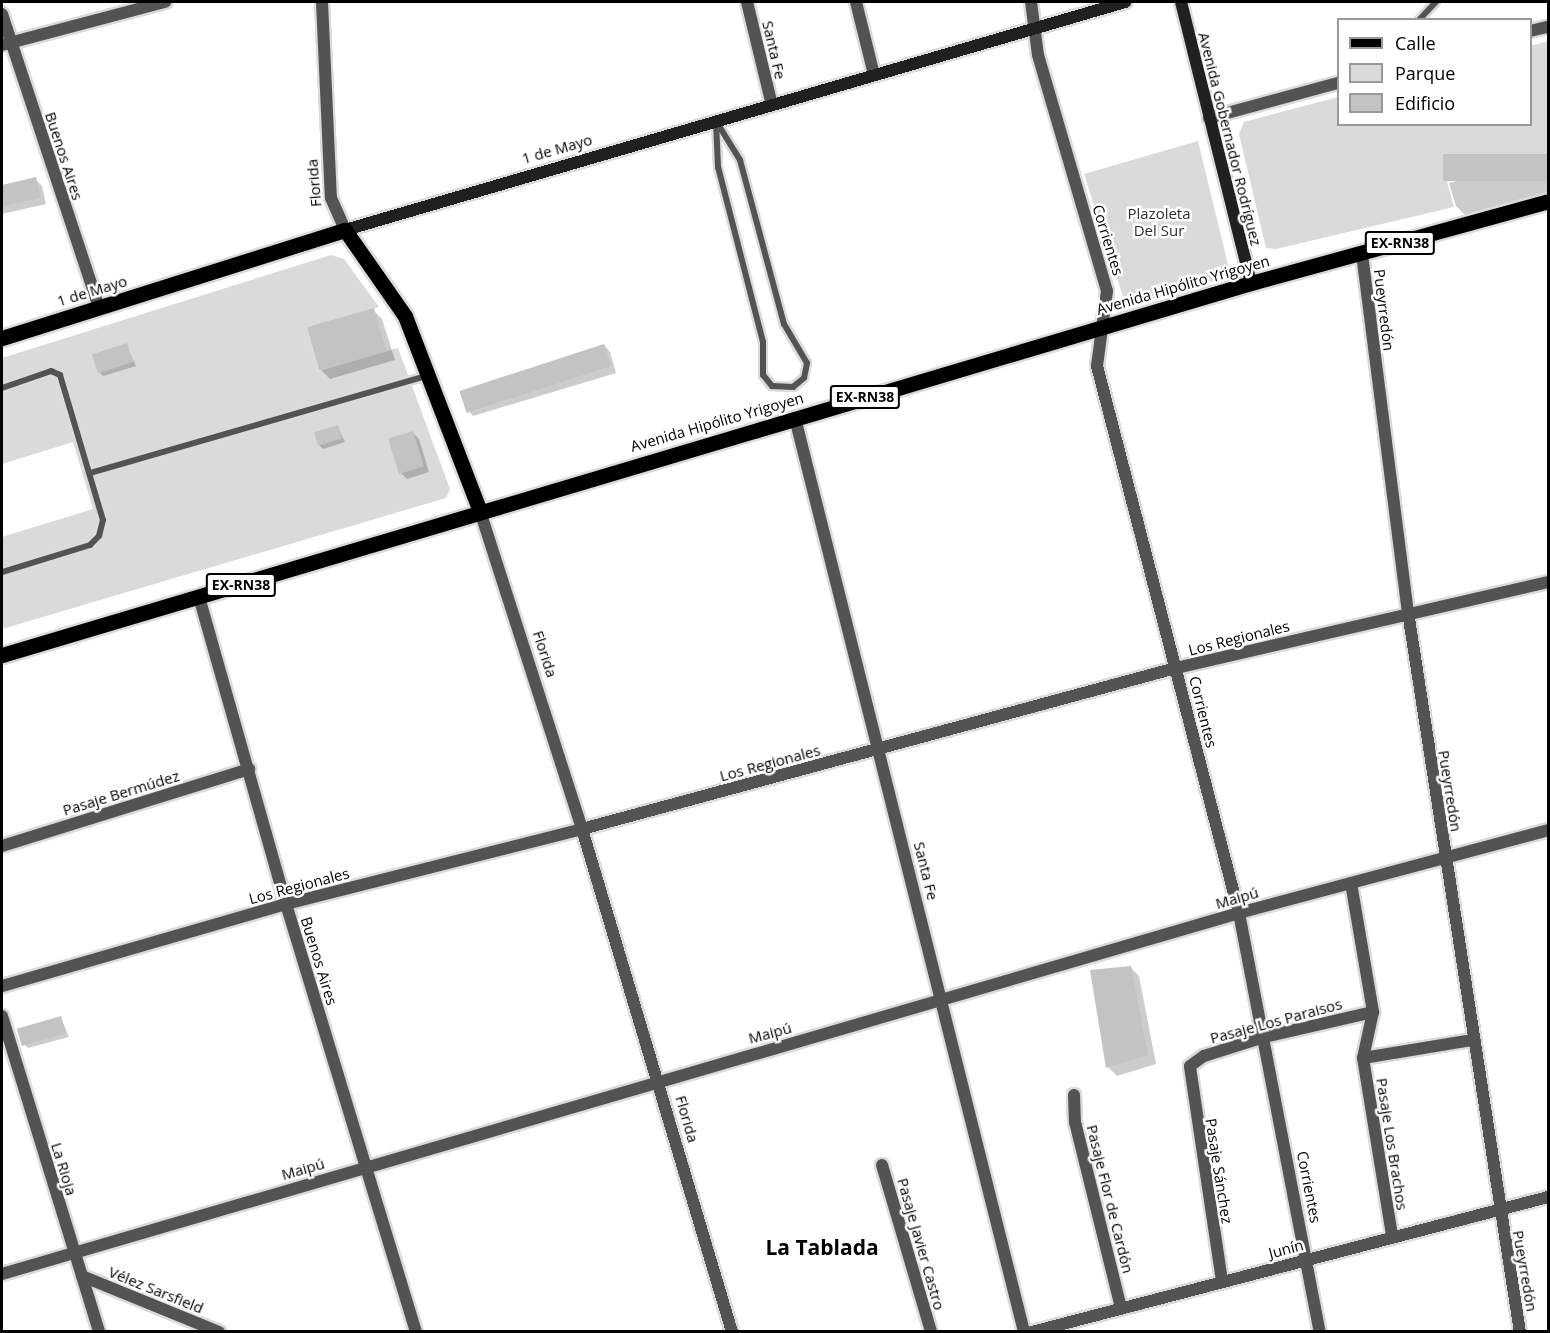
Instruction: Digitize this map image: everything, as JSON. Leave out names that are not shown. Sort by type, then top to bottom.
[{"type":"main road","name":"Avenida Hipólito Yrigoyen","points":[[2,655],[467,519],[480,511],[1251,283],[1548,201]]},
{"type":"main road","name":"1 de Mayo","points":[[2,338],[345,230]]},
{"type":"main road","name":"Florida","points":[[345,230],[393,294],[429,375],[480,511]]},
{"type":"street","points":[[6,43],[165,2]]},
{"type":"street","name":"Florida","points":[[322,2],[331,198],[345,230]]},
{"type":"street","name":"Santa Fe","points":[[747,2],[772,105]]},
{"type":"street","points":[[856,2],[874,75]]},
{"type":"street","name":"Corrientes","points":[[1031,2],[1038,56],[1107,291],[1096,366],[1239,913],[1320,1332]]},
{"type":"street","name":"1 de Mayo","points":[[345,230],[1125,2]]},
{"type":"street","name":"Avenida Gobernador Rodríguez","points":[[1181,2],[1251,283]]},
{"type":"street","name":"Buenos Aires","points":[[2,14],[6,43],[99,308]]},
{"type":"street","points":[[1532,31],[1548,27]]},
{"type":"street","points":[[1209,118],[1337,83]]},
{"type":"street","name":"Pueyrredón","points":[[1362,254],[1408,612],[1472,1040],[1520,1332]]},
{"type":"street","name":"Santa Fe","points":[[795,418],[1024,1332]]},
{"type":"street","name":"Florida","points":[[480,511],[582,829],[732,1332]]},
{"type":"street","name":"Los Regionales","points":[[2,986],[286,904],[880,750],[1176,668],[1408,612],[1548,582]]},
{"type":"street","name":"Buenos Aires","points":[[199,597],[286,904],[364,1167],[416,1332]]},
{"type":"street","name":"Pasaje Bermúdez","points":[[2,846],[249,768]]},
{"type":"street","name":"Maipú","points":[[2,1274],[657,1080],[942,1001],[1239,913],[1548,830]]},
{"type":"street","name":"Pasaje Los Brachos","points":[[1351,883],[1373,1012],[1363,1058],[1392,1235]]},
{"type":"street","name":"Pasaje Los Paraisos","points":[[1190,1065],[1204,1056],[1264,1037],[1373,1012]]},
{"type":"street","name":"La Rioja","points":[[2,1016],[99,1332]]},
{"type":"street","name":"Pasaje Los Brachos","points":[[1363,1058],[1472,1040]]},
{"type":"street","name":"Pasaje Sánchez","points":[[1190,1065],[1222,1281]]},
{"type":"street","name":"Pasaje Flor de Cardón","points":[[1074,1095],[1075,1122],[1121,1308]]},
{"type":"street","name":"Pasaje Javier Castro","points":[[882,1165],[931,1332]]},
{"type":"street","name":"Junín","points":[[1032,1332],[1392,1235],[1548,1197]]},
{"type":"street","name":"Vélez Sarsfield","points":[[82,1276],[219,1332]]},
{"type":"lane","points":[[1421,18],[1436,2]]},
{"type":"lane","points":[[716,121],[740,160],[784,324],[807,363],[804,378],[793,387],[772,386],[763,375],[764,342],[718,167],[716,121]]},
{"type":"lane","points":[[2,388],[51,371],[60,375],[103,520],[99,536],[90,545],[2,572]]},
{"type":"lane","points":[[90,473],[429,375]]},
{"type":"green space","points":[[1548,41],[1548,154],[1447,182],[1454,207],[1276,249],[1266,248],[1239,134],[1244,122],[1337,97],[1337,126],[1532,126],[1532,46]]},
{"type":"green space","name":"Plazoleta Del Sur","points":[[1198,141],[1230,273],[1224,278],[1136,304],[1129,302],[1123,297],[1084,174]]},
{"type":"green space","points":[[331,255],[344,259],[379,307],[307,329],[319,371],[398,348],[450,489],[446,498],[2,629],[2,537],[93,509],[73,442],[2,464],[2,358]]},
{"type":"building","points":[[1443,154],[1548,154],[1548,181],[1443,181]]},
{"type":"building","points":[[36,177],[41,198],[2,206],[2,185]]},
{"type":"building","points":[[374,308],[386,351],[319,371],[307,327]]},
{"type":"building","points":[[127,343],[133,362],[98,373],[92,354]]},
{"type":"building","points":[[604,344],[611,366],[467,413],[459,391]]},
{"type":"building","points":[[338,425],[342,438],[318,446],[314,432]]},
{"type":"building","points":[[413,431],[424,466],[399,474],[388,439]]},
{"type":"building","points":[[1131,966],[1148,1055],[1106,1068],[1090,970]]},
{"type":"building","points":[[61,1016],[66,1033],[22,1046],[17,1029]]},
{"type":"district","name":"La Tablada","points":[[822,1247]]}]
